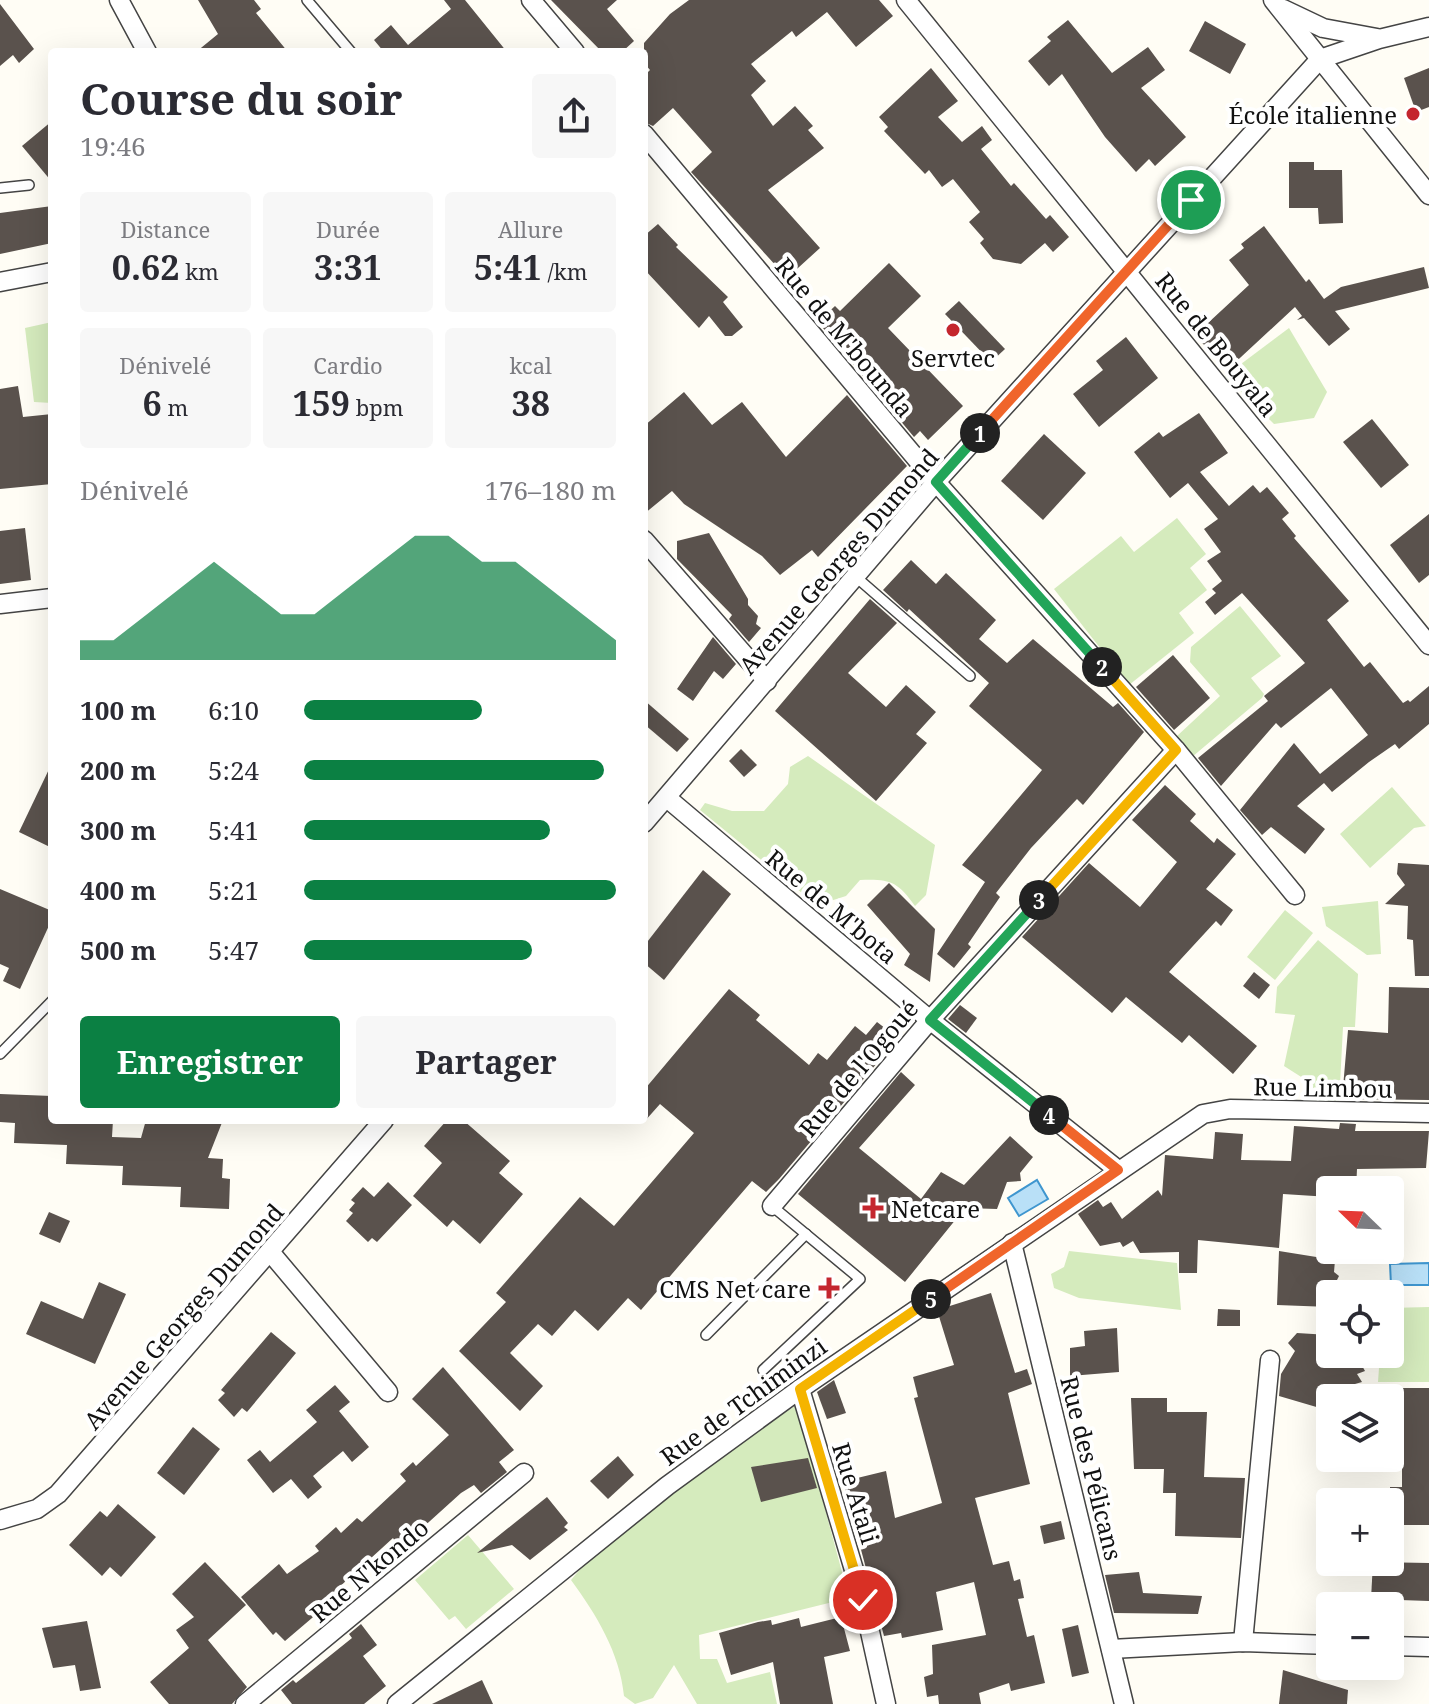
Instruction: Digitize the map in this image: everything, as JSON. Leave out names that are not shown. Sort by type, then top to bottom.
[{"type":"street","points":[[119,0],[145,48]]},
{"type":"street","points":[[531,0],[572,48]]},
{"type":"street","name":"Rue de Bouyala","points":[[906,0],[1429,645]]},
{"type":"street","points":[[1276,4],[1429,195]]},
{"type":"street","name":"Avenue Georges Dumond","points":[[1276,4],[1323,28],[1379,39]]},
{"type":"street","name":"Avenue Georges Dumond","points":[[648,819],[936,482],[1320,59],[1379,39],[1429,27]]},
{"type":"street","name":"Rue de M'bounda","points":[[648,139],[936,482],[1176,750],[1295,895]]},
{"type":"street","points":[[0,282],[48,273]]},
{"type":"street","points":[[648,545],[767,681]]},
{"type":"street","points":[[0,604],[48,598]]},
{"type":"street","name":"Rue de l'Ogoué","points":[[772,1206],[930,1020],[1176,750]]},
{"type":"street","name":"Rue de M'bota","points":[[667,798],[930,1020],[1118,1170]]},
{"type":"street","name":"Rue de Tchiminzi","points":[[397,1704],[667,1486],[800,1389],[1118,1170],[1215,1109]]},
{"type":"street","name":"Rue Limbou","points":[[1215,1109],[1429,1113]]},
{"type":"street","name":"Avenue Georges Dumond","points":[[0,1520],[37,1509],[58,1494],[381,1124]]},
{"type":"street","name":"Rue des Pélicans","points":[[1012,1243],[1124,1704]]},
{"type":"street","points":[[271,1253],[388,1392]]},
{"type":"street","points":[[1243,1642],[1270,1360]]},
{"type":"street","name":"Rue Atali","points":[[800,1389],[863,1600],[886,1704]]},
{"type":"street","name":"Rue N'kondo","points":[[245,1704],[524,1473]]},
{"type":"street","points":[[1111,1649],[1243,1642],[1316,1645]]},
{"type":"street","points":[[1404,1646],[1429,1647]]},
{"type":"lane","points":[[307,0],[348,48]]},
{"type":"lane","points":[[0,188],[29,185]]},
{"type":"lane","points":[[856,577],[970,676]]},
{"type":"lane","points":[[0,1054],[48,1005]]},
{"type":"lane","points":[[763,1370],[860,1279],[772,1206]]},
{"type":"lane","points":[[706,1335],[806,1234]]},
{"type":"green space","points":[[48,323],[48,403],[34,402],[25,328]]},
{"type":"green space","points":[[1289,328],[1327,392],[1314,418],[1274,424],[1225,376]]},
{"type":"green space","points":[[1177,518],[1206,554],[1190,568],[1207,590],[1179,613],[1194,633],[1129,685],[1054,589],[1121,536],[1134,552]]},
{"type":"green space","points":[[1240,606],[1281,656],[1251,678],[1264,694],[1262,698],[1192,757],[1177,736],[1220,696],[1190,662],[1191,647]]},
{"type":"green space","points":[[808,756],[935,845],[926,895],[915,906],[892,883],[860,880],[846,896],[827,902],[824,911],[700,810],[705,803],[732,811],[764,811],[788,784],[790,767]]},
{"type":"green space","points":[[1392,787],[1426,826],[1414,828],[1370,868],[1340,834]]},
{"type":"green space","points":[[1378,901],[1381,954],[1367,955],[1326,926],[1322,907]]},
{"type":"green space","points":[[1285,910],[1313,933],[1275,980],[1247,957]]},
{"type":"green space","points":[[1318,940],[1358,974],[1355,1027],[1343,1027],[1339,1103],[1303,1103],[1306,1080],[1284,1066],[1295,1015],[1275,1013],[1277,987]]},
{"type":"green space","points":[[1069,1251],[1177,1263],[1181,1310],[1079,1298],[1054,1288],[1051,1274],[1064,1267]]},
{"type":"green space","points":[[1429,1307],[1429,1382],[1378,1382],[1379,1368],[1404,1368],[1404,1308]]},
{"type":"green space","points":[[797,1405],[849,1598],[699,1635],[700,1659],[717,1659],[727,1683],[770,1672],[777,1704],[697,1704],[674,1665],[653,1698],[635,1704],[624,1696],[612,1649],[571,1580],[619,1523],[710,1458]]},
{"type":"green space","points":[[468,1535],[514,1589],[466,1629],[455,1616],[449,1620],[415,1580]]},
{"type":"water","points":[[1037,1180],[1048,1199],[1019,1216],[1008,1198]]},
{"type":"water","points":[[1429,1263],[1429,1285],[1404,1285],[1404,1280],[1391,1280],[1390,1264]]},
{"type":"building","points":[[198,0],[254,0],[261,9],[256,13],[285,48],[201,48],[218,34]]},
{"type":"building","points":[[444,0],[465,0],[504,48],[381,48],[374,40],[391,25],[408,45],[451,9]]},
{"type":"building","points":[[551,0],[617,0],[607,9],[634,41],[626,48],[598,48]]},
{"type":"building","points":[[689,0],[879,0],[893,16],[856,47],[827,12],[796,37],[792,31],[751,64],[766,81],[751,95],[773,126],[795,106],[813,126],[808,130],[824,148],[768,190],[820,248],[787,278],[691,172],[712,152],[673,108],[653,126],[648,124],[650,70],[648,48],[644,48],[644,43],[670,14]]},
{"type":"building","points":[[0,4],[34,49],[19,63],[13,55],[0,66]]},
{"type":"building","points":[[1068,20],[1112,73],[1148,47],[1165,70],[1141,88],[1186,137],[1155,166],[1149,159],[1136,172],[1105,137],[1062,74],[1049,86],[1028,61],[1051,41],[1047,37]]},
{"type":"building","points":[[1205,21],[1246,44],[1230,74],[1189,51]]},
{"type":"building","points":[[931,68],[958,101],[938,117],[962,142],[982,126],[992,140],[981,149],[1011,186],[1014,183],[1046,219],[1050,215],[1069,237],[1053,252],[1045,243],[1021,264],[993,259],[980,243],[984,239],[969,222],[980,212],[953,179],[942,187],[929,170],[925,174],[884,131],[888,127],[879,117]]},
{"type":"building","points":[[1429,68],[1429,107],[1416,112],[1404,78]]},
{"type":"building","points":[[48,124],[48,177],[22,146]]},
{"type":"building","points":[[1289,162],[1314,162],[1314,170],[1342,170],[1343,223],[1319,224],[1318,208],[1289,208]]},
{"type":"building","points":[[48,207],[48,244],[0,254],[0,213]]},
{"type":"building","points":[[658,224],[678,245],[676,247],[728,297],[723,302],[743,327],[732,336],[725,336],[709,316],[699,328],[648,273],[648,233]]},
{"type":"building","points":[[1264,226],[1306,282],[1309,279],[1324,299],[1341,287],[1424,267],[1429,288],[1335,311],[1350,329],[1329,346],[1304,318],[1297,320],[1302,316],[1295,307],[1227,370],[1195,335],[1249,285],[1229,260],[1244,248],[1241,244]]},
{"type":"building","points":[[889,263],[921,296],[888,328],[963,406],[928,440],[920,431],[914,437],[818,322],[835,306],[840,311]]},
{"type":"building","points":[[959,301],[1005,349],[991,362],[945,314]]},
{"type":"building","points":[[1126,337],[1158,378],[1099,427],[1073,394],[1103,370],[1096,361]]},
{"type":"building","points":[[18,386],[23,417],[48,414],[48,484],[0,489],[0,389]]},
{"type":"building","points":[[684,392],[712,425],[742,402],[786,457],[847,395],[907,466],[818,557],[812,550],[780,575],[762,556],[684,504],[672,491],[648,511],[648,423]]},
{"type":"building","points":[[1199,413],[1228,453],[1200,472],[1229,506],[1253,485],[1260,493],[1267,487],[1289,513],[1282,519],[1296,536],[1294,538],[1349,601],[1327,620],[1364,667],[1370,662],[1403,703],[1410,702],[1429,686],[1429,724],[1399,749],[1395,744],[1369,762],[1332,792],[1324,783],[1297,806],[1325,829],[1305,854],[1271,827],[1262,835],[1240,810],[1294,743],[1320,774],[1368,735],[1331,688],[1281,728],[1276,723],[1221,786],[1198,758],[1268,701],[1264,696],[1305,663],[1242,593],[1215,615],[1205,602],[1216,593],[1212,589],[1222,581],[1207,561],[1221,552],[1204,529],[1218,519],[1188,483],[1170,498],[1134,452],[1159,432],[1163,437]]},
{"type":"building","points":[[1372,419],[1409,465],[1381,488],[1343,442]]},
{"type":"building","points":[[1044,434],[1086,473],[1043,520],[1001,481]]},
{"type":"building","points":[[1429,514],[1429,575],[1419,583],[1390,545]]},
{"type":"building","points":[[25,528],[31,580],[0,584],[0,531]]},
{"type":"building","points":[[709,533],[748,599],[748,605],[758,616],[756,624],[761,628],[749,642],[729,619],[732,615],[677,559],[677,541]]},
{"type":"building","points":[[911,560],[936,584],[946,573],[996,620],[979,639],[1007,663],[1033,639],[1113,707],[1118,703],[1144,732],[1083,805],[1077,799],[1031,848],[996,893],[1000,897],[968,944],[971,947],[954,968],[937,954],[985,882],[962,865],[1042,770],[969,706],[989,683],[909,609],[907,612],[883,590]]},
{"type":"building","points":[[870,599],[897,623],[848,673],[886,707],[906,685],[936,712],[916,734],[927,743],[876,801],[775,711]]},
{"type":"building","points":[[713,637],[736,664],[723,679],[714,671],[693,701],[677,689]]},
{"type":"building","points":[[1173,655],[1210,698],[1174,730],[1136,687]]},
{"type":"building","points":[[648,703],[689,739],[677,752],[648,727]]},
{"type":"building","points":[[741,749],[757,765],[744,777],[729,761]]},
{"type":"building","points":[[48,771],[48,846],[19,832]]},
{"type":"building","points":[[1165,785],[1196,814],[1190,821],[1214,843],[1217,838],[1236,854],[1206,889],[1233,910],[1221,926],[1216,921],[1169,972],[1257,1046],[1233,1074],[1189,1035],[1182,1043],[1126,997],[1112,1013],[1022,937],[1089,863],[1140,907],[1177,862],[1132,820]]},
{"type":"building","points":[[1398,863],[1429,865],[1429,976],[1415,976],[1413,940],[1407,939],[1408,906],[1385,904],[1405,885],[1397,874]]},
{"type":"building","points":[[703,870],[731,894],[664,980],[648,966],[648,941]]},
{"type":"building","points":[[889,883],[935,929],[930,982],[904,965],[910,954],[867,905]]},
{"type":"building","points":[[0,889],[48,909],[48,928],[20,989],[3,981],[9,968],[0,964]]},
{"type":"building","points":[[1254,972],[1270,985],[1259,999],[1243,986]]},
{"type":"building","points":[[1389,987],[1429,988],[1429,1100],[1342,1099],[1348,1030],[1388,1033]]},
{"type":"building","points":[[729,989],[760,1015],[756,1020],[809,1065],[818,1053],[827,1060],[855,1026],[866,1035],[877,1022],[894,1035],[880,1053],[883,1056],[779,1179],[766,1192],[752,1181],[641,1310],[628,1298],[598,1331],[575,1310],[552,1336],[538,1324],[510,1353],[543,1386],[520,1411],[459,1351],[506,1302],[496,1293],[580,1197],[614,1226],[694,1133],[660,1104],[648,1118],[648,1085]]},
{"type":"building","points":[[960,1005],[977,1018],[966,1033],[948,1019]]},
{"type":"building","name":"Netcare","points":[[901,1072],[915,1085],[859,1148],[921,1199],[941,1172],[964,1185],[1010,1136],[1033,1157],[1020,1173],[1021,1181],[1007,1182],[997,1209],[965,1208],[905,1282],[798,1194]]},
{"type":"building","points":[[0,1094],[48,1096],[48,1124],[113,1124],[112,1137],[141,1138],[145,1124],[221,1124],[208,1158],[223,1159],[222,1178],[230,1179],[229,1209],[180,1207],[181,1187],[122,1185],[123,1166],[66,1164],[67,1145],[14,1143],[15,1123],[0,1122]]},
{"type":"building","points":[[1340,1123],[1356,1124],[1355,1131],[1429,1131],[1426,1168],[1357,1169],[1357,1176],[1316,1176],[1316,1196],[1283,1194],[1279,1248],[1198,1240],[1197,1273],[1179,1273],[1179,1252],[1140,1253],[1133,1241],[1123,1247],[1120,1242],[1100,1246],[1078,1214],[1098,1200],[1103,1207],[1111,1202],[1122,1219],[1158,1190],[1162,1196],[1165,1155],[1213,1159],[1215,1132],[1243,1134],[1241,1160],[1291,1161],[1294,1126],[1339,1129]]},
{"type":"building","points":[[443,1124],[468,1124],[510,1161],[499,1173],[523,1194],[480,1244],[453,1220],[447,1227],[413,1196],[442,1163],[424,1146]]},
{"type":"building","points":[[388,1182],[412,1205],[377,1242],[372,1238],[368,1242],[346,1221],[353,1213],[349,1210],[355,1203],[351,1200],[363,1187],[374,1197]]},
{"type":"building","points":[[49,1212],[70,1221],[60,1243],[39,1234]]},
{"type":"building","points":[[1279,1251],[1316,1257],[1316,1264],[1335,1264],[1334,1272],[1339,1276],[1337,1280],[1316,1280],[1316,1306],[1277,1305]]},
{"type":"building","points":[[99,1282],[126,1294],[95,1364],[26,1334],[41,1301],[83,1319]]},
{"type":"building","points":[[991,1293],[1015,1373],[1027,1369],[1032,1384],[1008,1393],[1030,1484],[975,1498],[993,1565],[1009,1561],[1014,1581],[1020,1579],[1024,1598],[1018,1599],[1027,1637],[1034,1635],[1045,1683],[1011,1691],[1009,1683],[979,1693],[981,1704],[939,1704],[938,1695],[927,1697],[924,1677],[933,1674],[932,1645],[986,1635],[974,1582],[936,1592],[943,1630],[902,1638],[901,1633],[884,1636],[843,1482],[831,1452],[843,1450],[849,1480],[886,1471],[895,1518],[942,1503],[914,1398],[918,1397],[913,1377],[954,1365],[937,1310]]},
{"type":"building","points":[[1218,1309],[1240,1310],[1240,1326],[1217,1326]]},
{"type":"building","points":[[1117,1328],[1119,1372],[1070,1376],[1070,1348],[1085,1346],[1084,1331]]},
{"type":"building","points":[[271,1332],[296,1353],[247,1412],[242,1408],[234,1417],[218,1400],[225,1393],[221,1390]]},
{"type":"building","points":[[1297,1333],[1316,1334],[1316,1368],[1363,1368],[1365,1371],[1357,1374],[1362,1382],[1316,1384],[1316,1407],[1279,1396],[1281,1374],[1295,1351],[1288,1343]]},
{"type":"building","points":[[443,1367],[514,1450],[499,1462],[507,1472],[481,1493],[474,1485],[461,1493],[409,1540],[405,1535],[396,1543],[393,1538],[336,1590],[339,1595],[285,1641],[276,1632],[273,1635],[241,1597],[279,1564],[287,1574],[319,1551],[315,1546],[336,1527],[341,1533],[357,1518],[362,1522],[406,1481],[400,1474],[413,1462],[416,1466],[449,1435],[412,1399]]},
{"type":"building","points":[[834,1380],[846,1413],[827,1419],[817,1392]]},
{"type":"building","points":[[335,1385],[350,1402],[339,1411],[369,1447],[352,1462],[343,1451],[313,1476],[322,1487],[308,1499],[291,1479],[273,1493],[247,1460],[260,1450],[270,1462],[317,1422],[306,1410]]},
{"type":"building","points":[[1404,1388],[1429,1388],[1429,1525],[1404,1525],[1404,1488],[1390,1488],[1402,1487]]},
{"type":"building","points":[[1131,1398],[1167,1398],[1167,1412],[1207,1412],[1204,1477],[1245,1478],[1241,1538],[1175,1536],[1176,1493],[1163,1493],[1164,1469],[1134,1469]]},
{"type":"building","points":[[193,1427],[220,1449],[184,1495],[157,1473]]},
{"type":"building","points":[[618,1456],[634,1475],[608,1499],[590,1481]]},
{"type":"building","points":[[808,1458],[817,1488],[761,1502],[751,1467]]},
{"type":"building","points":[[547,1497],[568,1523],[564,1527],[568,1530],[530,1560],[512,1545],[477,1553]]},
{"type":"building","points":[[118,1504],[156,1537],[121,1577],[110,1567],[102,1576],[69,1545],[100,1511],[107,1517]]},
{"type":"building","points":[[1061,1521],[1065,1539],[1044,1544],[1040,1526]]},
{"type":"building","points":[[205,1562],[246,1605],[208,1640],[247,1687],[232,1704],[169,1704],[150,1682],[189,1648],[176,1630],[194,1617],[172,1594]]},
{"type":"building","points":[[1404,1563],[1429,1563],[1429,1601],[1404,1600],[1404,1592],[1371,1592],[1372,1576],[1404,1576]]},
{"type":"building","points":[[1139,1572],[1143,1593],[1202,1596],[1198,1614],[1114,1613],[1105,1575]]},
{"type":"building","points":[[841,1617],[850,1651],[824,1657],[833,1704],[780,1704],[773,1662],[731,1675],[719,1633],[771,1620],[772,1625],[799,1618],[801,1627]]},
{"type":"building","points":[[87,1621],[101,1688],[80,1691],[75,1665],[53,1668],[42,1628]]},
{"type":"building","points":[[361,1624],[377,1645],[363,1656],[386,1686],[364,1704],[292,1704],[281,1690],[293,1680],[296,1683],[352,1638],[349,1634]]},
{"type":"building","points":[[1078,1625],[1089,1673],[1072,1677],[1062,1629]]},
{"type":"building","points":[[1283,1670],[1348,1690],[1347,1704],[1279,1704]]},
{"type":"building","points":[[482,1680],[493,1704],[432,1704]]},
{"type":"place","name":"École italienne","points":[[1413,114]]},
{"type":"place","name":"Servtec","points":[[953,330]]},
{"type":"place","name":"Netcare","points":[[873,1208]]},
{"type":"place","name":"CMS Net care","points":[[829,1288]]},
{"type":"route","points":[[863,1600],[800,1389],[1118,1170],[930,1020],[1176,750],[936,482],[1191,200]]}]
